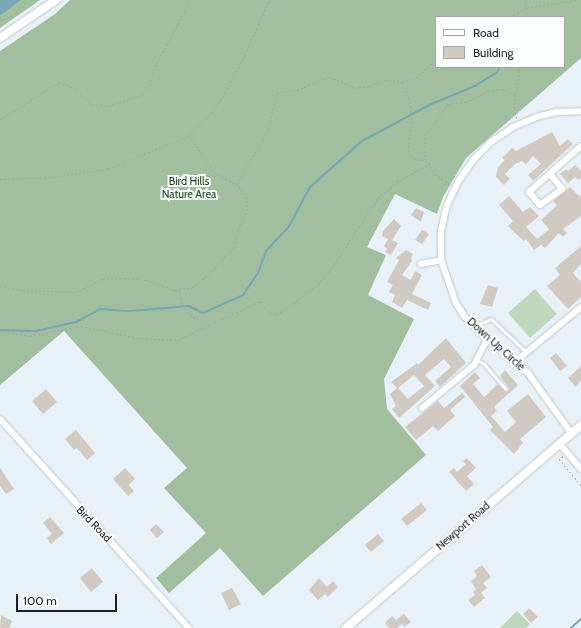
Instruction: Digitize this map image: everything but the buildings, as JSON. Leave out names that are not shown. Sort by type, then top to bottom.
[{"type":"street","points":[[0,38],[56,0]]},
{"type":"street","name":"Down Up Circle","points":[[571,433],[556,408],[516,361],[487,339],[474,326],[456,303],[441,260],[441,231],[447,205],[456,188],[474,159],[491,142],[518,124],[556,112],[581,111]]},
{"type":"street","points":[[550,174],[562,189],[551,199],[540,205],[529,192],[581,146]]},
{"type":"street","points":[[421,264],[441,260]]},
{"type":"street","points":[[516,361],[581,306]]},
{"type":"street","points":[[422,408],[477,360],[487,339]]},
{"type":"street","name":"Bird Road","points":[[0,419],[189,628]]},
{"type":"street","name":"Newport Road","points":[[346,628],[581,425]]},
{"type":"street","points":[[559,443],[581,469]]},
{"type":"lane","points":[[474,326],[491,319],[526,352]]},
{"type":"lane","points":[[477,360],[484,364],[506,389]]},
{"type":"path","points":[[0,120],[59,82],[74,88],[92,104],[108,106],[142,95],[150,84],[157,63],[191,0]]},
{"type":"path","points":[[0,179],[51,177],[107,169],[188,136],[211,113],[226,93],[259,26],[269,0]]},
{"type":"path","points":[[525,0],[527,8],[525,16]]},
{"type":"path","points":[[512,16],[527,8],[576,0]]},
{"type":"path","points":[[237,184],[267,133],[277,93],[297,90],[330,77],[355,88],[385,80],[402,82],[416,78],[431,64],[435,62]]},
{"type":"path","points":[[518,124],[514,108],[520,68]]},
{"type":"path","points":[[402,82],[410,102],[412,122],[408,150],[414,159],[426,160]]},
{"type":"path","points":[[456,188],[436,175],[428,164],[426,160],[426,135],[448,104],[466,102],[488,91],[502,89],[517,95]]},
{"type":"path","points":[[0,286],[23,290],[76,292],[103,279],[124,278],[147,280],[178,290],[193,287],[203,279],[234,247],[238,229],[247,210],[247,198],[237,184],[215,173],[188,136]]},
{"type":"path","points":[[0,331],[30,336],[81,326],[138,338],[178,340],[260,301],[270,313],[277,315],[315,287],[330,271],[378,198],[397,182],[428,164]]},
{"type":"path","points":[[178,290],[183,305],[190,315],[209,325]]},
{"type":"path","points":[[561,457],[559,459],[581,485]]},
{"type":"green space","points":[[21,0],[40,0],[0,28],[0,16]]},
{"type":"green space","name":"Bird Hills Nature Area","points":[[70,0],[581,0],[581,58],[466,158],[443,197],[437,214],[395,194],[367,247],[386,255],[368,295],[414,319],[384,379],[387,409],[426,455],[263,596],[220,548],[169,593],[156,578],[206,533],[164,488],[187,468],[64,331],[0,385],[0,51],[55,14]]},
{"type":"green space","points":[[535,289],[557,314],[530,338],[508,313]]},
{"type":"green space","points":[[517,611],[530,624],[526,628],[500,628]]},
{"type":"water","points":[[0,0],[21,0],[0,16]]},
{"type":"waterway","points":[[0,330],[36,331],[76,322],[100,309],[131,311],[189,306],[203,313],[243,295],[258,273],[266,251],[289,226],[310,187],[362,141],[429,105],[475,86],[497,72],[499,68]]},
{"type":"waterway","points":[[571,628],[581,619]]}]
